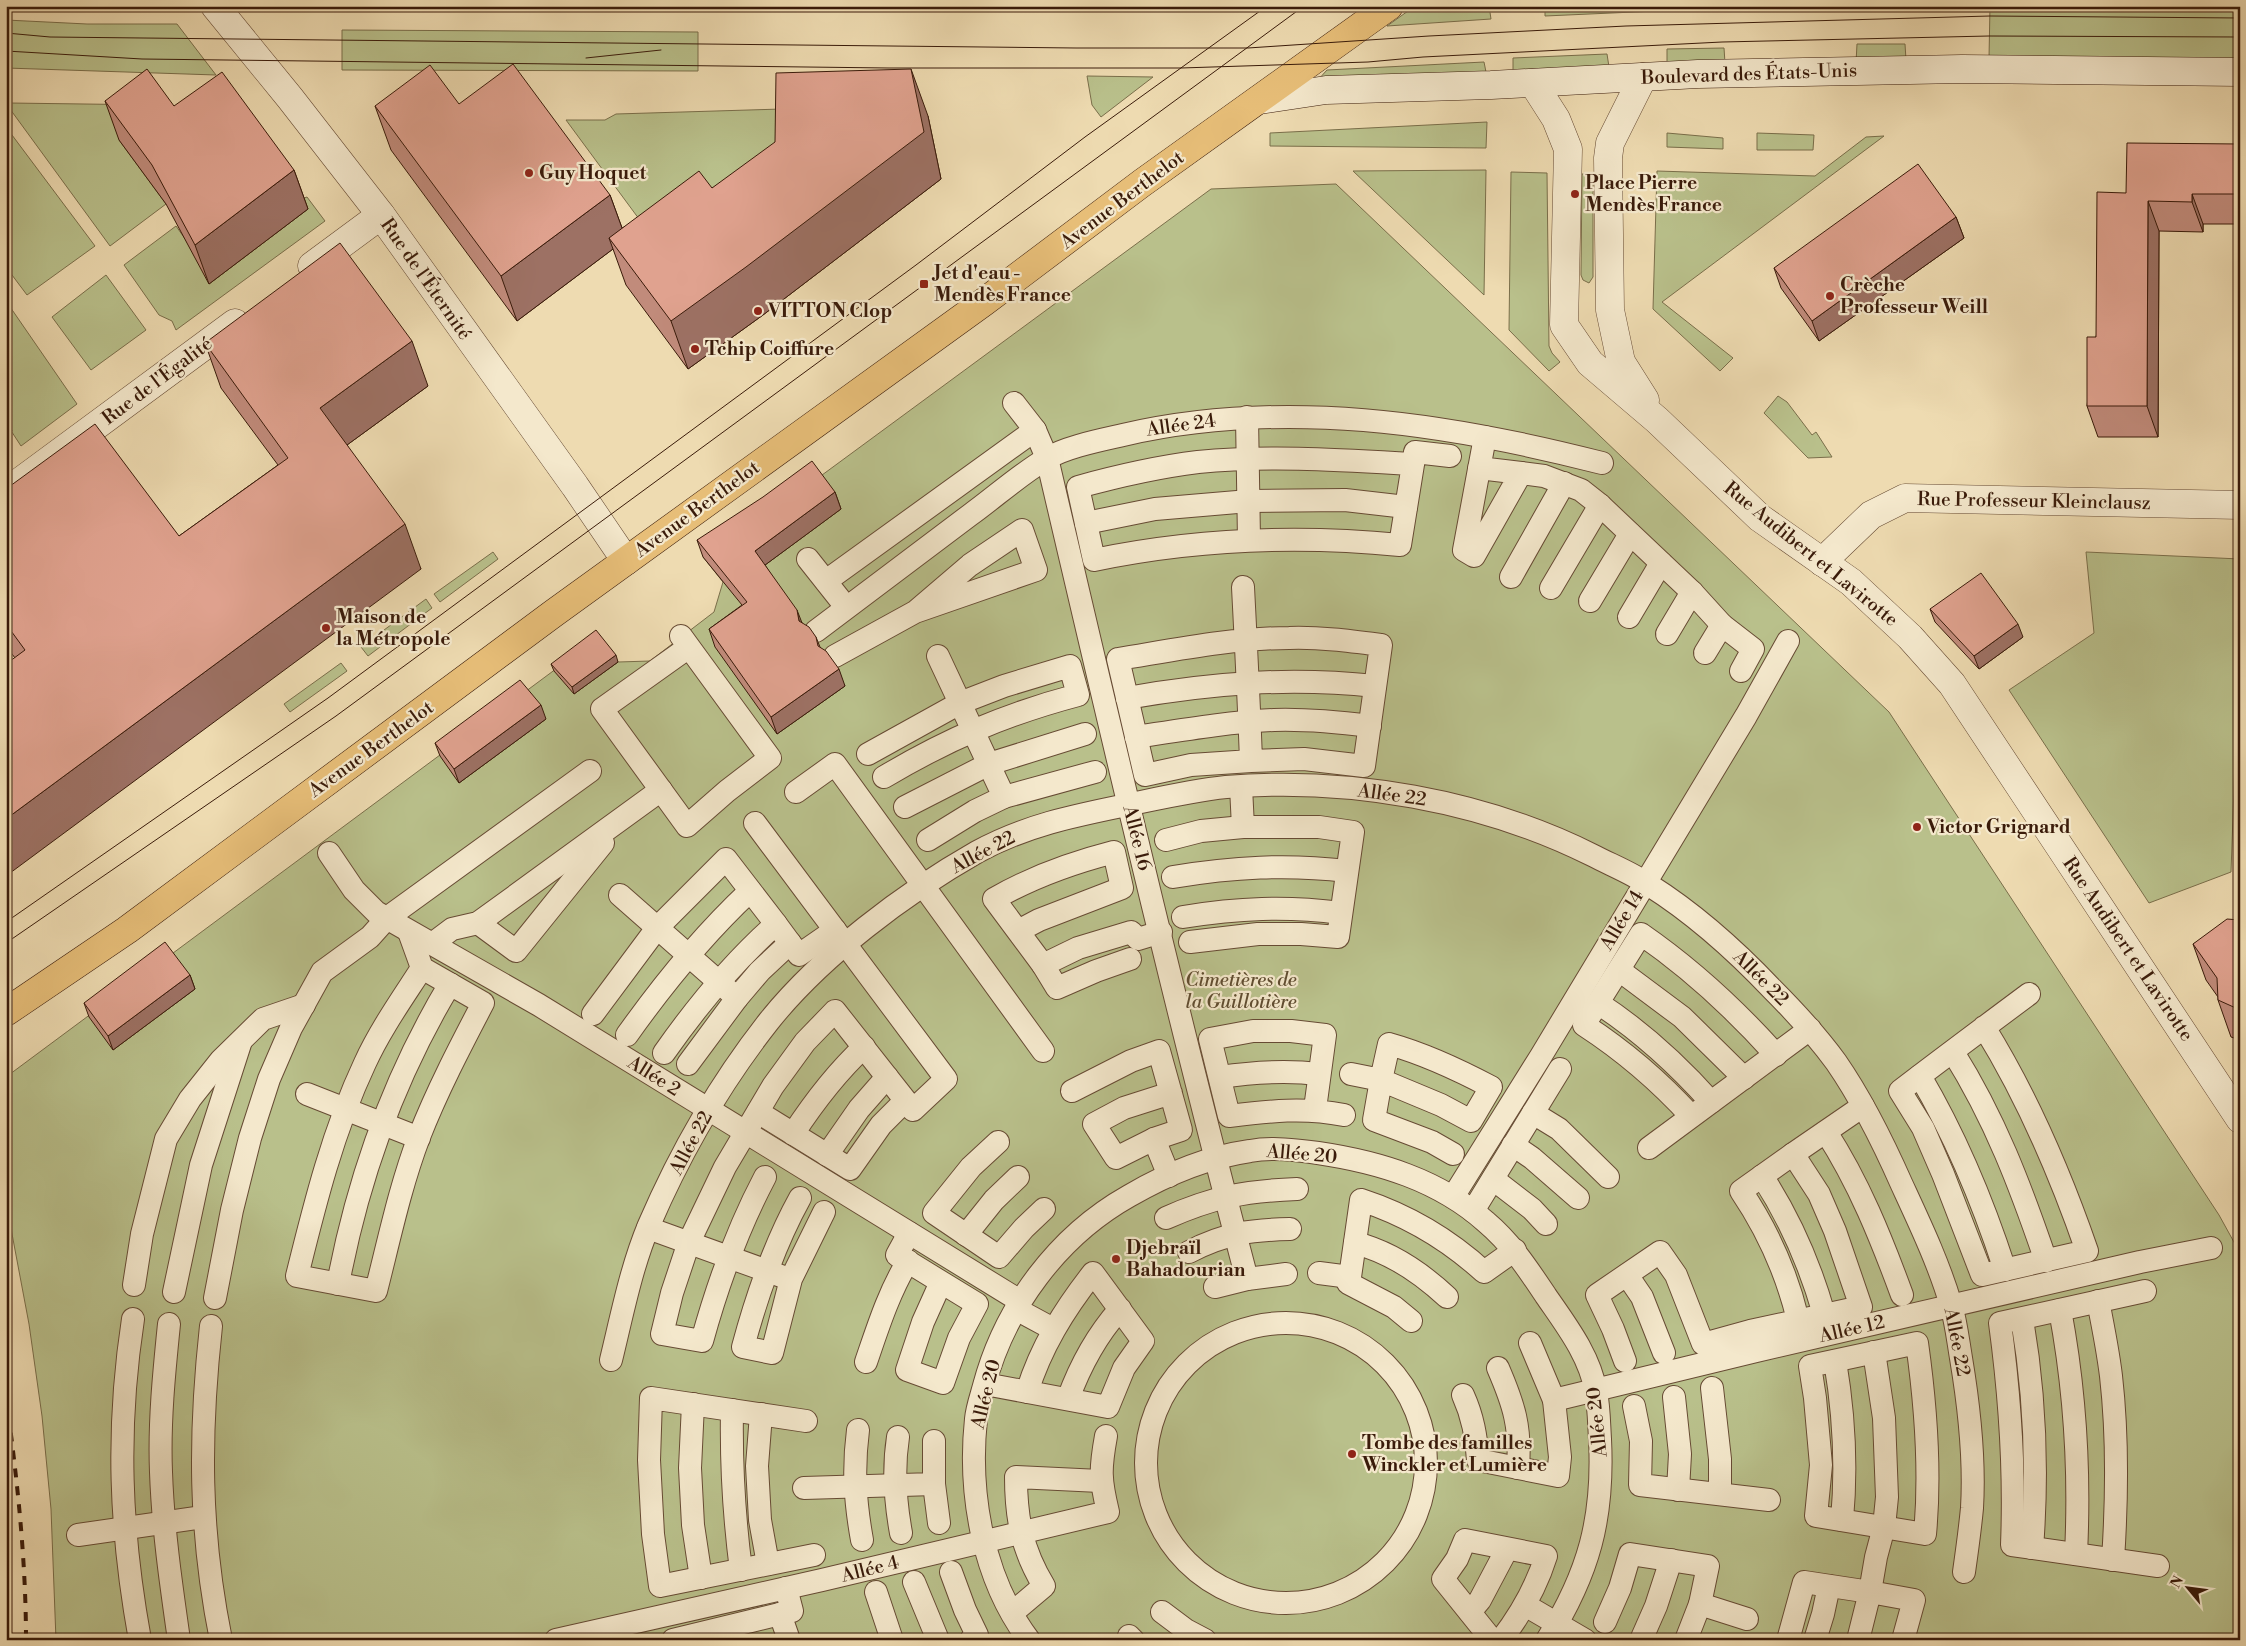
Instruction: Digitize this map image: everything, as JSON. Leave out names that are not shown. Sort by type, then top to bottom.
[{"type":"main road","name":"Avenue Berthelot","points":[[6,1012],[127,930],[626,561],[984,302],[1131,191],[1389,6]]},
{"type":"street","name":"Rue de l'Éternité","points":[[215,6],[290,98],[381,215],[575,486],[626,561]]},
{"type":"street","name":"Boulevard des États-Unis","points":[[1259,100],[1326,90],[1643,77],[1962,69],[2240,72]]},
{"type":"street","name":"Rue Audibert et Lavirotte","points":[[1643,77],[1610,143],[1610,310],[1621,362],[1657,420]]},
{"type":"street","name":"Rue Audibert et Lavirotte","points":[[1533,83],[1556,119],[1568,149],[1564,325],[1590,363],[1657,420],[1760,518],[1851,582],[1910,637],[1952,684],[2240,1119]]},
{"type":"street","points":[[289,283],[381,215]]},
{"type":"street","name":"Rue de l'Égalité","points":[[6,492],[257,307]]},
{"type":"street","name":"Rue Professeur Kleinclausz","points":[[1822,562],[1871,515],[1905,498],[2240,505]]},
{"type":"street","points":[[6,996],[42,987]]},
{"type":"lane","name":"Allée 16","points":[[1014,403],[1035,430],[1047,458],[1128,804],[1161,932],[1215,1160],[1247,1279]]},
{"type":"lane","name":"Allée 24","points":[[816,631],[1047,458],[1094,442],[1145,430],[1194,421],[1247,417],[1299,416],[1395,422],[1485,437],[1602,463]]},
{"type":"lane","points":[[1247,417],[1249,540]]},
{"type":"lane","points":[[826,581],[1035,430]]},
{"type":"lane","points":[[1485,437],[1464,550],[1474,556],[1521,473]]},
{"type":"lane","points":[[1412,464],[1326,460],[1199,462],[1113,477],[1078,487],[1094,560],[1169,547],[1249,540],[1343,539],[1400,545],[1415,452],[1450,456]]},
{"type":"lane","points":[[1479,468],[1544,476],[1581,490],[1600,505],[1692,592],[1722,625],[1753,649],[1741,671]]},
{"type":"lane","points":[[1511,577],[1564,483]]},
{"type":"lane","points":[[1086,523],[1155,509],[1248,501],[1345,500],[1406,507]]},
{"type":"lane","points":[[1551,588],[1600,505]]},
{"type":"lane","points":[[835,656],[916,612],[1036,570],[1022,530],[970,565],[916,612]]},
{"type":"lane","points":[[1590,601],[1630,534]]},
{"type":"lane","points":[[808,559],[846,607]]},
{"type":"lane","points":[[1629,617],[1661,563]]},
{"type":"lane","points":[[1243,587],[1251,761]]},
{"type":"lane","points":[[1667,634],[1692,592]]},
{"type":"lane","points":[[1705,653],[1722,625]]},
{"type":"lane","points":[[1289,638],[1335,639],[1381,644],[1375,686],[1364,766],[1304,759],[1251,761],[1191,766],[1145,775],[1118,659],[1245,640],[1289,638]]},
{"type":"lane","name":"Allée 14","points":[[1453,1197],[1541,1056],[1746,716],[1788,641]]},
{"type":"lane","points":[[685,642],[770,758],[727,791],[687,826],[661,790],[602,709],[685,642]]},
{"type":"lane","points":[[938,656],[1004,797]]},
{"type":"lane","points":[[868,754],[960,702],[1004,686],[1070,666],[1078,695],[1031,708],[973,729],[884,777]]},
{"type":"lane","points":[[1127,698],[1177,689],[1247,682],[1330,681],[1375,686]]},
{"type":"lane","points":[[1136,737],[1274,720],[1327,720],[1370,726]]},
{"type":"lane","points":[[905,807],[989,764],[1085,734]]},
{"type":"lane","points":[[796,792],[835,764],[1043,1052]]},
{"type":"lane","points":[[215,1298],[232,1210],[250,1138],[269,1079],[291,1028],[322,972],[370,938],[387,918],[590,771]]},
{"type":"lane","points":[[928,840],[976,811],[1004,797],[1094,772]]},
{"type":"lane","points":[[1241,787],[1243,827]]},
{"type":"lane","name":"Allée 22","points":[[611,1360],[629,1286],[648,1228],[679,1163],[708,1110],[739,1062],[772,1018],[809,978],[841,937],[885,913],[979,851],[1027,829],[1081,813],[1167,796],[1241,787],[1330,787],[1394,794],[1456,805],[1517,823],[1577,848],[1645,882],[1690,914],[1742,957],[1810,1029],[1837,1064],[1876,1128],[1906,1194],[1952,1307],[1963,1368],[1971,1434],[1972,1506],[1964,1572]]},
{"type":"lane","points":[[432,944],[452,929],[478,923],[538,882],[661,790]]},
{"type":"lane","points":[[755,823],[946,1079],[912,1110],[835,1011],[805,1042],[773,1086],[725,1167],[689,1242],[672,1292],[662,1334],[702,1341],[728,1257],[746,1212],[765,1177]]},
{"type":"lane","points":[[1166,840],[1201,831],[1243,827],[1319,827],[1353,832],[1338,937],[1258,934],[1190,942]]},
{"type":"lane","points":[[478,923],[516,951],[604,844],[599,837]]},
{"type":"lane","points":[[1018,931],[1039,920],[1122,888],[1114,852],[1067,865],[1021,883],[994,899],[1043,965],[1057,988],[1130,959]]},
{"type":"lane","name":"Allée 2","points":[[328,853],[354,890],[376,912],[539,1005],[932,1248],[1053,1329]]},
{"type":"lane","points":[[593,1014],[657,928],[726,859],[799,955],[841,937]]},
{"type":"lane","points":[[1173,877],[1256,867],[1304,866],[1347,871]]},
{"type":"lane","points":[[538,882],[558,900]]},
{"type":"lane","points":[[627,1035],[659,991],[688,956],[723,916],[750,891]]},
{"type":"lane","points":[[620,895],[736,998]]},
{"type":"lane","points":[[514,898],[540,922]]},
{"type":"lane","points":[[1183,917],[1224,910],[1268,907],[1341,913]]},
{"type":"lane","points":[[664,1053],[719,982],[752,945],[776,924]]},
{"type":"lane","points":[[409,932],[422,968],[483,1003],[445,1076],[419,1138],[396,1209],[376,1291],[297,1276],[311,1219],[345,1108],[366,1061],[422,968]]},
{"type":"lane","points":[[1043,965],[1078,948],[1131,932],[1138,939],[1161,932]]},
{"type":"lane","points":[[1691,1116],[1644,1069],[1616,1046],[1584,1025],[1642,934],[1677,958],[1713,988],[1776,1055]]},
{"type":"lane","points":[[688,1064],[736,998],[760,971],[790,943]]},
{"type":"lane","points":[[1619,970],[1682,1017],[1744,1078]]},
{"type":"lane","points":[[338,1284],[347,1238],[362,1182],[382,1123],[427,1021],[450,984]]},
{"type":"lane","points":[[1984,1027],[2012,1072],[2040,1130],[2069,1198],[2087,1251],[2005,1270],[1990,1222],[1966,1165],[1939,1108],[1920,1076],[1984,1027],[2029,994]]},
{"type":"lane","points":[[1598,1003],[1624,1020],[1656,1046],[1684,1072],[1711,1102]]},
{"type":"lane","points":[[134,1285],[142,1234],[166,1139],[190,1099],[221,1060],[263,1019],[304,1005]]},
{"type":"lane","points":[[1648,1148],[1810,1029]]},
{"type":"lane","points":[[1315,1109],[1324,1035],[1291,1031],[1253,1031],[1210,1038],[1229,1116],[1277,1110],[1315,1109],[1344,1115]]},
{"type":"lane","points":[[174,1292],[201,1165],[242,1040]]},
{"type":"lane","points":[[1351,1074],[1381,1080],[1441,1105],[1471,1121],[1491,1087],[1432,1058],[1389,1044],[1381,1080],[1374,1120],[1432,1142],[1453,1154]]},
{"type":"lane","points":[[793,1134],[813,1103],[845,1065],[864,1047]]},
{"type":"lane","points":[[1072,1091],[1123,1065],[1160,1051],[1181,1130],[1154,1139],[1116,1158],[1094,1124],[1124,1108],[1170,1093]]},
{"type":"lane","points":[[1952,1052],[1978,1092],[2005,1149],[2046,1261]]},
{"type":"lane","points":[[1473,1211],[1560,1069]]},
{"type":"lane","points":[[1220,1078],[1244,1073],[1290,1070],[1319,1074]]},
{"type":"lane","points":[[827,1155],[859,1109],[887,1078]]},
{"type":"lane","points":[[307,1094],[419,1138]]},
{"type":"lane","points":[[758,1112],[850,1169],[881,1125],[905,1101]]},
{"type":"lane","points":[[1798,1320],[1793,1297],[1778,1258],[1761,1220],[1741,1191],[1863,1106]]},
{"type":"lane","points":[[1533,1112],[1559,1129],[1608,1176]]},
{"type":"lane","points":[[1826,1132],[1845,1161],[1862,1195],[1881,1237],[1902,1295]]},
{"type":"lane","points":[[1154,1139],[1169,1176]]},
{"type":"lane","points":[[998,1142],[972,1167],[934,1213],[999,1257],[1044,1209]]},
{"type":"lane","points":[[1513,1145],[1532,1158],[1578,1198]]},
{"type":"lane","name":"Allée 20","points":[[1029,1640],[1012,1613],[993,1569],[984,1541],[974,1488],[976,1416],[985,1384],[1004,1333],[1018,1305],[1041,1271],[1078,1232],[1104,1210],[1169,1176],[1215,1160],[1251,1151],[1295,1150],[1375,1163],[1418,1178],[1453,1197],[1473,1211],[1515,1250],[1584,1353],[1596,1389],[1602,1475],[1599,1512],[1590,1551],[1573,1595],[1552,1631]]},
{"type":"lane","points":[[1626,1361],[1597,1295],[1660,1252],[1676,1275],[1703,1344],[1798,1320],[1861,1307],[1835,1231],[1819,1194],[1793,1154]]},
{"type":"lane","points":[[1762,1176],[1779,1202],[1799,1242],[1815,1282],[1824,1314]]},
{"type":"lane","points":[[932,1248],[994,1200],[1018,1177]]},
{"type":"lane","points":[[1493,1179],[1532,1209],[1546,1224]]},
{"type":"lane","points":[[1166,1218],[1199,1203],[1225,1196],[1259,1190],[1298,1189]]},
{"type":"lane","points":[[800,1198],[783,1229],[766,1271],[743,1347],[772,1353],[791,1279],[824,1212]]},
{"type":"lane","points":[[1411,1321],[1394,1307],[1348,1283],[1362,1200],[1405,1217],[1424,1228],[1469,1259],[1484,1272],[1515,1250]]},
{"type":"lane","points":[[648,1228],[791,1279]]},
{"type":"lane","points":[[1189,1252],[1212,1240],[1235,1233],[1258,1230],[1290,1230]]},
{"type":"lane","points":[[909,1234],[897,1255],[942,1282]]},
{"type":"lane","points":[[1355,1243],[1376,1248],[1399,1260],[1430,1281],[1447,1297]]},
{"type":"lane","name":"Allée 12","points":[[1554,1400],[2140,1262],[2211,1248]]},
{"type":"lane","points":[[866,1362],[899,1276],[908,1261]]},
{"type":"lane","points":[[985,1384],[1027,1392],[1068,1399],[1108,1407],[1124,1368],[1143,1341],[1093,1273],[1053,1329],[1035,1367],[1027,1392]]},
{"type":"lane","points":[[1319,1273],[1350,1277]]},
{"type":"lane","points":[[1215,1287],[1247,1279],[1286,1274]]},
{"type":"lane","points":[[1627,1275],[1642,1297],[1664,1353]]},
{"type":"lane","points":[[2145,1291],[2022,1319],[2031,1371],[2036,1438],[2035,1510],[2032,1548],[2158,1566]]},
{"type":"lane","points":[[2098,1301],[2111,1377],[2116,1511],[2113,1560]]},
{"type":"lane","points":[[1068,1399],[1078,1372],[1102,1329],[1120,1309]]},
{"type":"lane","points":[[2060,1310],[2069,1357],[2074,1408],[2077,1474],[2076,1554]]},
{"type":"lane","points":[[132,1319],[125,1370],[122,1420],[124,1528],[130,1583],[140,1640]]},
{"type":"lane","points":[[1268,1322],[1310,1324],[1340,1332],[1373,1351],[1403,1383],[1416,1408],[1426,1442],[1425,1485],[1416,1519],[1393,1554],[1372,1574],[1334,1595],[1298,1604],[1269,1602],[1224,1590],[1195,1571],[1174,1548],[1153,1508],[1146,1473],[1147,1442],[1157,1406],[1177,1374],[1205,1347],[1229,1334],[1268,1322]]},
{"type":"lane","points":[[169,1324],[161,1421],[160,1471],[164,1523],[179,1640]]},
{"type":"lane","points":[[211,1326],[202,1420],[203,1517],[221,1640]]},
{"type":"lane","points":[[1463,1395],[1471,1413],[1476,1433],[1478,1460],[1558,1476],[1560,1457],[1554,1400],[1530,1343]]},
{"type":"lane","points":[[1918,1343],[1927,1431],[1929,1490],[1925,1534],[1842,1520],[1846,1484],[1844,1438],[1835,1360],[1874,1352],[1918,1343]]},
{"type":"lane","points":[[1858,1640],[1884,1527],[1887,1497],[1884,1418],[1874,1352]]},
{"type":"lane","points":[[1498,1368],[1516,1417],[1519,1448],[1518,1468]]},
{"type":"lane","points":[[1712,1388],[1720,1459],[1720,1494]]},
{"type":"lane","points":[[1674,1397],[1680,1454],[1678,1490]]},
{"type":"lane","points":[[806,1421],[652,1398],[649,1460],[653,1534],[660,1586],[814,1555]]},
{"type":"lane","points":[[693,1404],[690,1468],[693,1525],[701,1578]]},
{"type":"lane","points":[[1634,1406],[1641,1441],[1640,1486],[1769,1500]]},
{"type":"lane","points":[[732,1410],[731,1471],[734,1520],[742,1570]]},
{"type":"lane","points":[[761,1414],[756,1466],[760,1520],[768,1564]]},
{"type":"lane","points":[[858,1430],[854,1460],[854,1487],[862,1540]]},
{"type":"lane","name":"Allée 4","points":[[556,1640],[1108,1512],[1100,1482],[1106,1436]]},
{"type":"lane","points":[[898,1437],[895,1458],[895,1485],[901,1533]]},
{"type":"lane","points":[[934,1440],[934,1484],[939,1523]]},
{"type":"lane","points":[[1012,1613],[1044,1586],[1031,1565],[1021,1532],[1016,1506],[1016,1476],[1100,1482]]},
{"type":"lane","points":[[804,1488],[934,1484]]},
{"type":"lane","points":[[78,1535],[203,1517]]},
{"type":"lane","points":[[1492,1640],[1443,1579],[1457,1559],[1464,1540],[1546,1556],[1537,1582],[1525,1606],[1501,1640]]},
{"type":"lane","points":[[1470,1612],[1480,1600],[1507,1549]]},
{"type":"lane","points":[[1605,1622],[1620,1588],[1630,1554],[1708,1566],[1700,1604],[1686,1640]]},
{"type":"lane","points":[[1642,1640],[1656,1606],[1671,1560]]},
{"type":"lane","points":[[951,1572],[964,1610],[977,1635],[971,1640]]},
{"type":"lane","points":[[914,1582],[938,1640]]},
{"type":"lane","points":[[1788,1640],[1804,1582],[1914,1600],[1903,1640]]},
{"type":"lane","points":[[1815,1640],[1829,1586]]},
{"type":"lane","points":[[673,1640],[739,1632],[780,1614],[792,1611],[786,1588]]},
{"type":"lane","points":[[876,1592],[892,1640]]},
{"type":"lane","points":[[1700,1604],[1747,1619]]},
{"type":"lane","points":[[1525,1606],[1552,1631],[1586,1640]]},
{"type":"lane","points":[[1162,1612],[1190,1636]]},
{"type":"lane","points":[[780,1614],[788,1640]]},
{"type":"green space","points":[[1489,6],[1491,19],[1387,26],[1408,11]]},
{"type":"green space","points":[[1545,6],[1655,6],[1656,11],[1545,16]]},
{"type":"green space","points":[[1990,6],[2240,6],[2240,60],[1989,58]]},
{"type":"green space","points":[[6,20],[87,24],[177,24],[216,75],[6,68]]},
{"type":"green space","points":[[342,30],[698,32],[698,71],[342,70]]},
{"type":"green space","points":[[1857,44],[1905,44],[1906,60],[1856,63]]},
{"type":"green space","points":[[1724,48],[1725,63],[1667,66],[1667,49]]},
{"type":"green space","points":[[1607,54],[1609,67],[1513,72],[1513,58]]},
{"type":"green space","points":[[1484,62],[1486,72],[1317,81],[1327,70]]},
{"type":"green space","points":[[1087,76],[1153,77],[1101,117],[1092,105]]},
{"type":"green space","points":[[9,103],[159,105],[119,140],[166,204],[110,246],[10,109]]},
{"type":"green space","points":[[782,109],[781,154],[656,242],[566,120],[605,120],[616,114]]},
{"type":"green space","points":[[1487,122],[1486,148],[1270,146],[1270,133]]},
{"type":"green space","points":[[6,127],[95,246],[27,295],[6,267]]},
{"type":"green space","points":[[1667,133],[1723,138],[1723,149],[1667,147]]},
{"type":"green space","points":[[1757,133],[1814,135],[1813,150],[1757,150]]},
{"type":"green space","points":[[1884,136],[1662,302],[1733,358],[1720,371],[1653,309],[1657,171],[1815,176],[1866,137]]},
{"type":"green space","points":[[1486,170],[1484,295],[1353,171]]},
{"type":"green space","points":[[1511,172],[1547,173],[1549,346],[1560,362],[1549,371],[1509,330]]},
{"type":"green space","points":[[1582,174],[1593,174],[1593,277],[1589,283],[1583,280],[1581,275]]},
{"type":"green space","name":"Cimetières de la Guillotière","points":[[1336,184],[1889,712],[2219,1215],[2240,1253],[2240,1640],[56,1640],[51,1509],[42,1416],[29,1324],[6,1202],[6,1077],[599,637],[618,662],[650,661],[714,612],[723,582],[703,557],[818,478],[1211,189]]},
{"type":"green space","points":[[307,197],[325,221],[176,330],[172,321],[159,315],[124,265],[176,226],[188,243]]},
{"type":"green space","points":[[106,275],[146,330],[91,370],[52,317]]},
{"type":"green space","points":[[6,301],[77,404],[21,446],[6,423]]},
{"type":"green space","points":[[1778,396],[1787,402],[1812,435],[1816,432],[1832,457],[1808,458],[1764,413]]},
{"type":"green space","points":[[493,552],[498,559],[440,602],[434,594]]},
{"type":"green space","points":[[2086,552],[2240,559],[2240,618],[2231,872],[2149,903],[2009,690],[2094,633]]},
{"type":"green space","points":[[426,599],[432,608],[368,656],[361,647]]},
{"type":"green space","points":[[341,663],[347,671],[290,712],[284,704]]},
{"type":"building","points":[[513,64],[610,195],[501,276],[375,106],[430,65],[459,104]]},
{"type":"building","points":[[147,69],[174,106],[222,72],[294,170],[195,245],[152,165],[105,101]]},
{"type":"building","points":[[911,69],[924,132],[746,267],[671,321],[609,238],[699,171],[712,188],[775,142],[776,73]]},
{"type":"building","points":[[2127,143],[2240,144],[2240,194],[2192,194],[2192,202],[2148,201],[2147,406],[2087,406],[2087,337],[2096,337],[2097,192],[2126,193]]},
{"type":"building","points":[[1918,164],[1956,217],[1812,321],[1774,268]]},
{"type":"building","points":[[340,243],[412,341],[320,408],[405,524],[6,819],[6,664],[25,650],[6,624],[6,489],[95,424],[179,536],[288,458],[205,343]]},
{"type":"building","points":[[812,461],[835,492],[755,551],[797,610],[799,621],[809,627],[816,637],[818,646],[826,651],[839,669],[771,717],[709,629],[747,602],[697,540],[763,497]]},
{"type":"building","points":[[1981,573],[2018,624],[1974,656],[1930,609]]},
{"type":"building","points":[[596,630],[616,655],[572,687],[551,664]]},
{"type":"building","points":[[520,680],[541,705],[454,769],[435,743]]},
{"type":"building","points":[[2227,919],[2240,920],[2240,1011],[2218,1000],[2217,978],[2193,944]]},
{"type":"building","points":[[165,942],[190,975],[108,1036],[84,1003]]},
{"type":"tram line","points":[[6,922],[328,698],[916,265],[1085,137],[1267,6]]},
{"type":"tram line","points":[[6,943],[336,716],[1304,6]]},
{"type":"tram line","points":[[6,33],[50,37],[1076,48],[1248,48],[1626,26],[1990,16],[2240,18]]},
{"type":"tram line","points":[[6,51],[142,59],[889,68],[1181,68],[1368,62],[1423,57],[1722,42],[1989,36],[2240,37]]},
{"type":"tram line","points":[[586,58],[661,50]]},
{"type":"railway","points":[[6,1397],[20,1518],[26,1640]]},
{"type":"place","name":"Guy Hoquet","points":[[529,173]]},
{"type":"place","name":"Place Pierre Mendès France","points":[[1575,194]]},
{"type":"place","name":"Jet d'eau - Mendès France","points":[[924,284]]},
{"type":"place","name":"Crèche Professeur Weill","points":[[1830,296]]},
{"type":"place","name":"VITTON Clop","points":[[758,311]]},
{"type":"place","name":"Tchip Coiffure","points":[[695,349]]},
{"type":"place","name":"Maison de la Métropole","points":[[326,628]]},
{"type":"place","name":"Victor Grignard","points":[[1917,827]]},
{"type":"place","name":"Djebraïl Bahadourian","points":[[1116,1259]]},
{"type":"place","name":"Tombe des familles Winckler et Lumière","points":[[1352,1454]]}]
